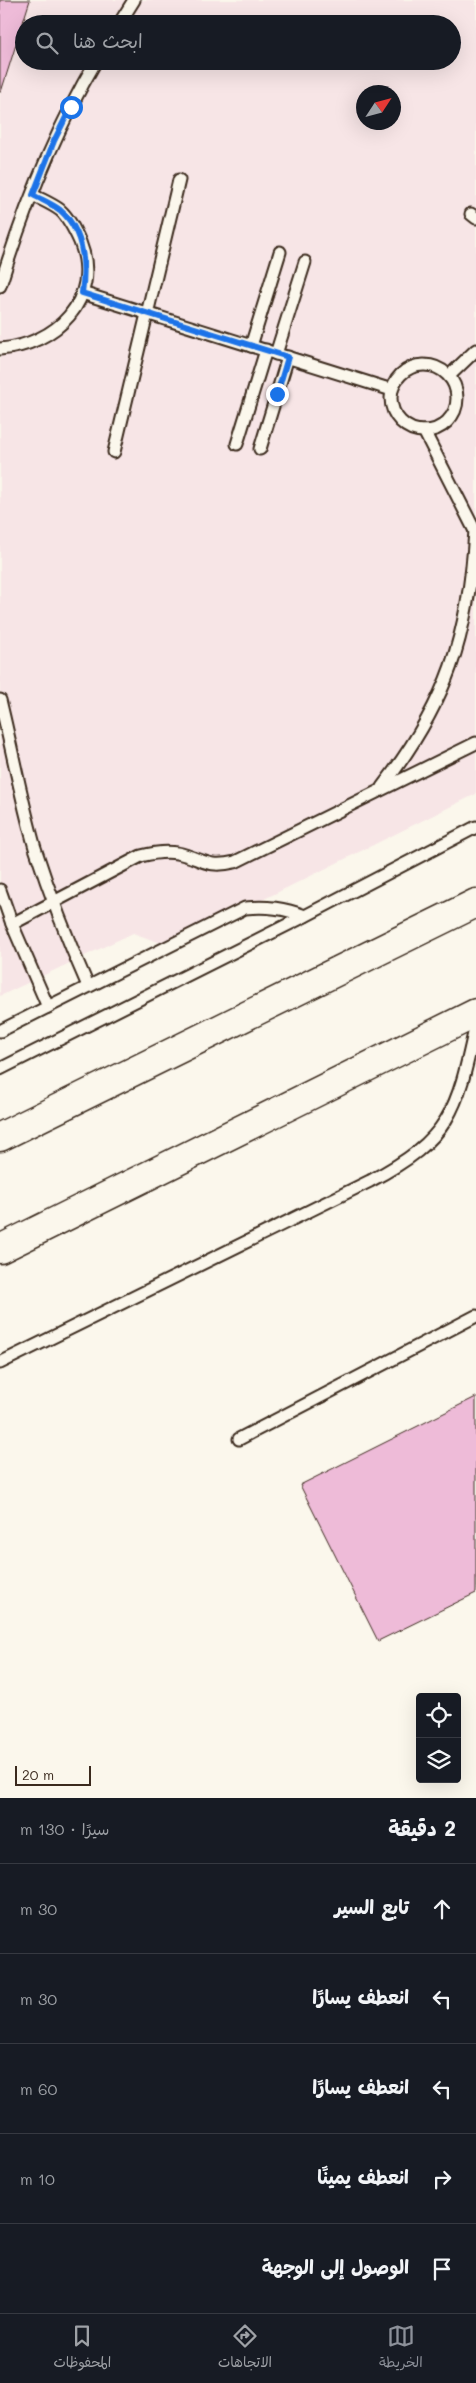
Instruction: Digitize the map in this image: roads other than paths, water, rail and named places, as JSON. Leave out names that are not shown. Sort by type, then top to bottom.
[{"type":"main road","points":[[0,1137],[476,903]]},
{"type":"main road","points":[[0,1249],[476,1013]]},
{"type":"lane","points":[[125,15],[134,0]]},
{"type":"lane","points":[[0,286],[13,245],[54,141],[79,89],[91,70]]},
{"type":"lane","points":[[114,452],[179,180]]},
{"type":"lane","points":[[0,349],[32,344],[49,335],[74,310],[82,293],[84,264],[82,249],[74,228],[60,211],[33,195]]},
{"type":"lane","points":[[251,346],[280,252]]},
{"type":"lane","points":[[238,444],[305,262]]},
{"type":"lane","points":[[82,293],[392,390]]},
{"type":"lane","points":[[450,376],[476,350]]},
{"type":"lane","points":[[260,449],[288,357]]},
{"type":"lane","points":[[420,364],[430,364],[450,376],[458,396],[457,407],[445,425],[424,431],[404,424],[396,415],[392,405],[392,390],[400,374],[420,364]]},
{"type":"lane","points":[[379,790],[408,753],[432,712],[451,669],[466,615],[472,578],[475,532],[424,431]]},
{"type":"lane","points":[[0,700],[4,738],[35,848],[53,902],[88,986]]},
{"type":"lane","points":[[12,924],[141,856],[159,852],[178,853],[208,864],[222,865],[235,862],[476,743]]},
{"type":"lane","points":[[0,1069],[305,916],[476,827]]},
{"type":"lane","points":[[0,890],[12,924],[48,1006]]},
{"type":"lane","points":[[0,1031],[245,908],[265,906],[285,908],[305,916]]},
{"type":"lane","points":[[0,1362],[370,1181],[409,1159],[427,1145],[442,1128],[454,1108],[462,1087],[476,1024]]},
{"type":"lane","points":[[239,1439],[476,1316]]}]
